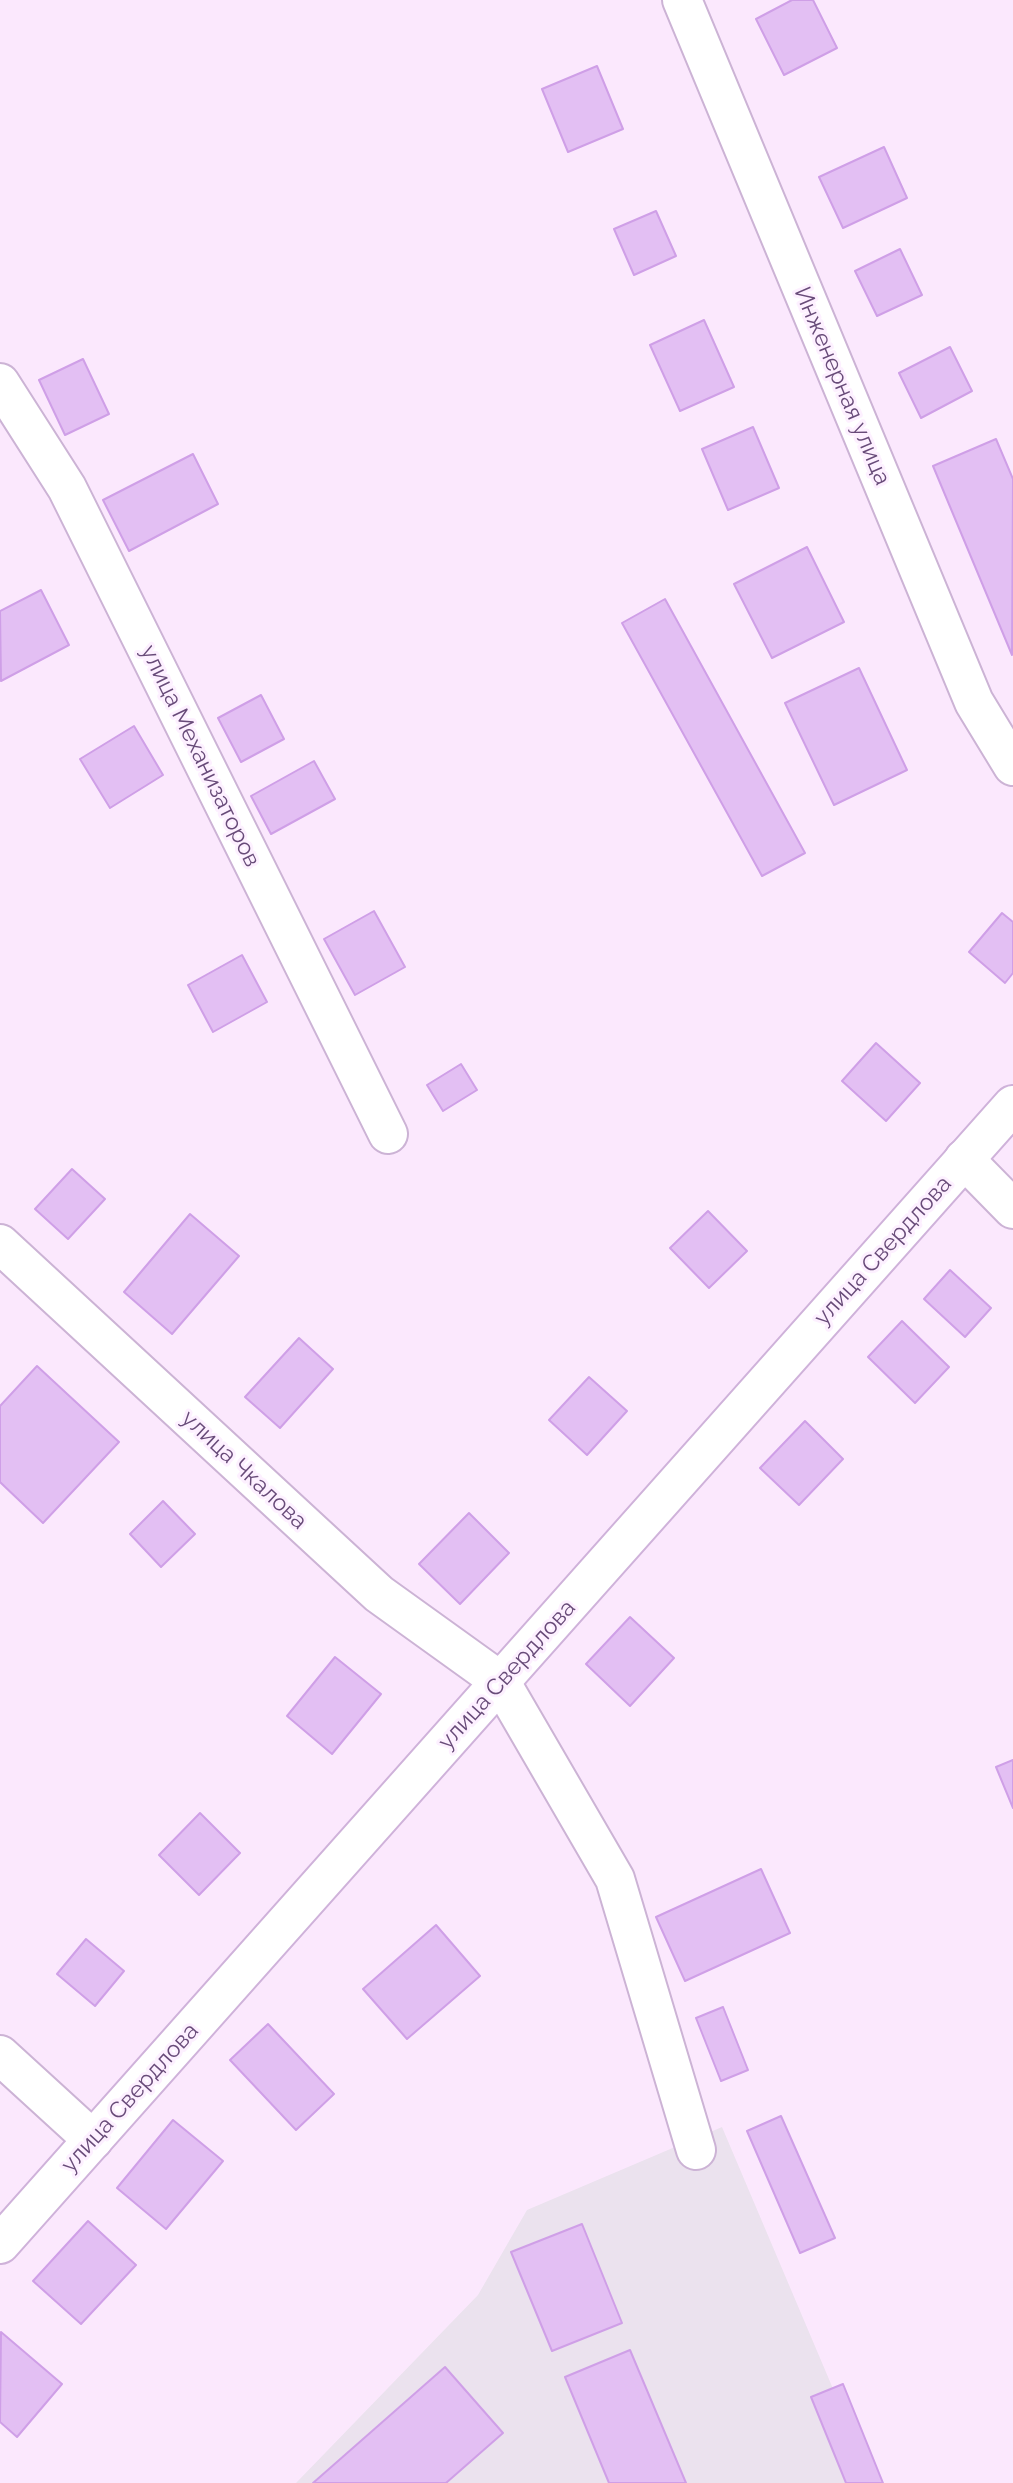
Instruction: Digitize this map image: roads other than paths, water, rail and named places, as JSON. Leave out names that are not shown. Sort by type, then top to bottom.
[{"type":"street","name":"Инженерная улица","points":[[681,0],[974,702],[1013,766]]},
{"type":"street","name":"улица Механизаторов","points":[[0,383],[66,488],[388,1134]]},
{"type":"street","name":"улица Свердлова","points":[[0,2244],[1013,1105]]},
{"type":"street","points":[[964,1160],[1013,1209]]},
{"type":"street","name":"улица Чкалова","points":[[0,1244],[379,1594],[500,1681]]},
{"type":"street","points":[[500,1681],[615,1879],[696,2150]]},
{"type":"street","points":[[0,2055],[93,2140]]}]
